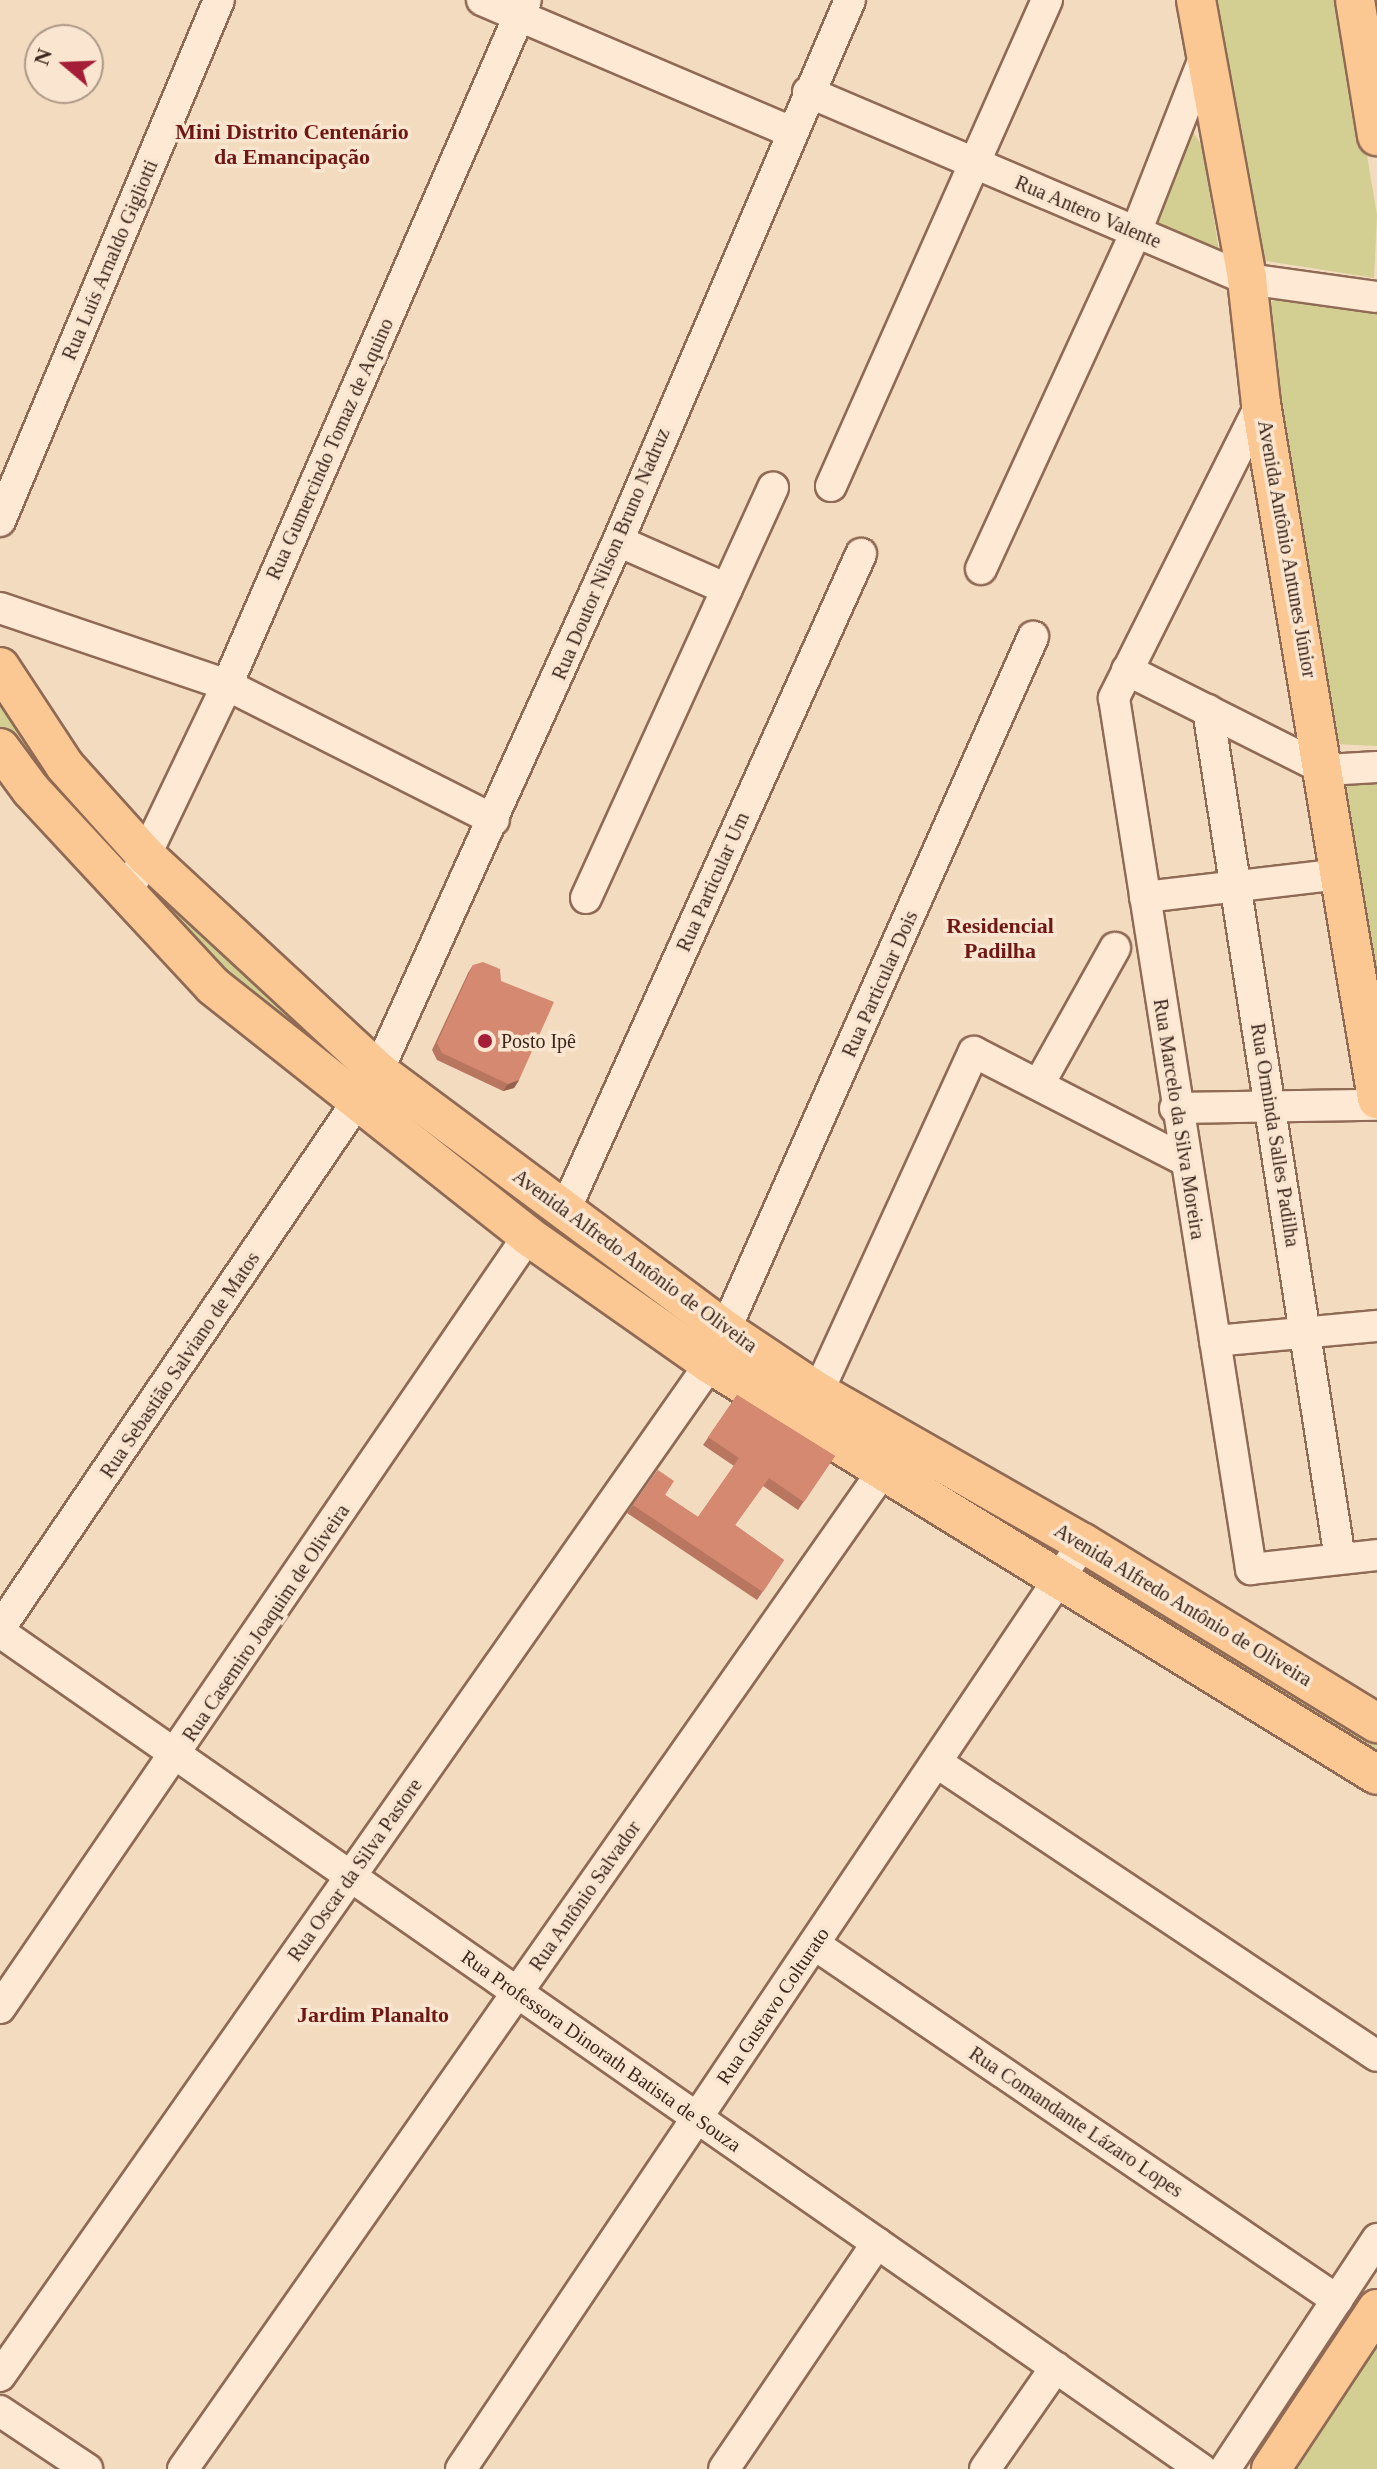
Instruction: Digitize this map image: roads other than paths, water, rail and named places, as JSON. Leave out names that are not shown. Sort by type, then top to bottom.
[{"type":"main road","name":"Avenida Antônio Antunes Júnior","points":[[1196,0],[1247,279],[1261,404],[1326,770],[1377,1099]]},
{"type":"main road","points":[[1355,0],[1372,73],[1377,136]]},
{"type":"main road","name":"Avenida Alfredo Antônio de Oliveira","points":[[0,667],[65,766],[146,856],[369,1086],[528,1236],[710,1364],[1377,1775]]},
{"type":"main road","name":"Avenida Alfredo Antônio de Oliveira","points":[[0,748],[126,896],[213,986],[565,1210],[727,1331],[818,1392],[1083,1543],[1377,1723]]},
{"type":"main road","points":[[1271,2469],[1377,2309]]},
{"type":"street","name":"Rua Luís Arnaldo Gigliotti","points":[[0,521],[219,0]]},
{"type":"street","points":[[482,0],[522,8],[792,132]]},
{"type":"street","name":"Rua Doutor Nilson Bruno Nadruz","points":[[369,1086],[494,820],[618,541],[850,0]]},
{"type":"street","points":[[831,486],[972,162],[1047,0]]},
{"type":"street","name":"Rua Gumercindo Tomaz de Aquino","points":[[126,896],[227,685],[522,8]]},
{"type":"street","points":[[981,569],[1136,232],[1205,56]]},
{"type":"street","name":"Rua Antero Valente","points":[[808,92],[1247,279],[1377,297]]},
{"type":"street","name":"Rua Marcelo da Silva Moreira","points":[[1261,404],[1114,698],[1175,1108],[1251,1569],[1340,1559]]},
{"type":"street","points":[[586,898],[773,488]]},
{"type":"street","points":[[618,541],[727,589]]},
{"type":"street","name":"Rua Particular Um","points":[[565,1210],[861,554]]},
{"type":"street","points":[[0,608],[227,685],[494,820]]},
{"type":"street","name":"Rua Particular Dois","points":[[710,1364],[1033,637]]},
{"type":"street","points":[[1127,670],[1326,770],[1377,767]]},
{"type":"street","name":"Rua Orminda Salles Padilha","points":[[1208,710],[1340,1559]]},
{"type":"street","points":[[1145,897],[1342,874]]},
{"type":"street","points":[[1039,1084],[1115,948]]},
{"type":"street","points":[[818,1392],[974,1052],[1184,1160]]},
{"type":"street","name":"Rua Sebastião Salviano de Matos","points":[[0,1630],[369,1086]]},
{"type":"street","points":[[1175,1108],[1377,1105]]},
{"type":"street","name":"Rua Casemiro Joaquim de Oliveira","points":[[0,2008],[176,1755],[528,1236]]},
{"type":"street","points":[[1215,1341],[1377,1326]]},
{"type":"street","name":"Rua Oscar da Silva Pastore","points":[[0,2376],[710,1364]]},
{"type":"street","name":"Rua Antônio Salvador","points":[[183,2469],[904,1440]]},
{"type":"street","name":"Rua Gustavo Colturato","points":[[461,2469],[814,1944],[939,1764],[1083,1543]]},
{"type":"street","points":[[1340,1559],[1377,1555]]},
{"type":"street","name":"Rua Professora Dinorath Batista de Souza","points":[[0,1630],[1201,2469]]},
{"type":"street","points":[[939,1764],[1377,2056]]},
{"type":"street","name":"Rua Comandante Lázaro Lopes","points":[[814,1944],[1337,2300]]},
{"type":"street","points":[[1225,2469],[1377,2239]]},
{"type":"street","points":[[724,2469],[877,2243]]},
{"type":"street","points":[[985,2469],[1056,2367]]},
{"type":"street","points":[[0,2411],[83,2468]]},
{"type":"place","name":"Posto Ipê","points":[[485,1041]]},
{"type":"district","name":"Mini Distrito Centenário da Emancipação","points":[[292,144]]},
{"type":"district","name":"Residencial Padilha","points":[[1000,938]]},
{"type":"district","name":"Jardim Planalto","points":[[373,2015]]}]
